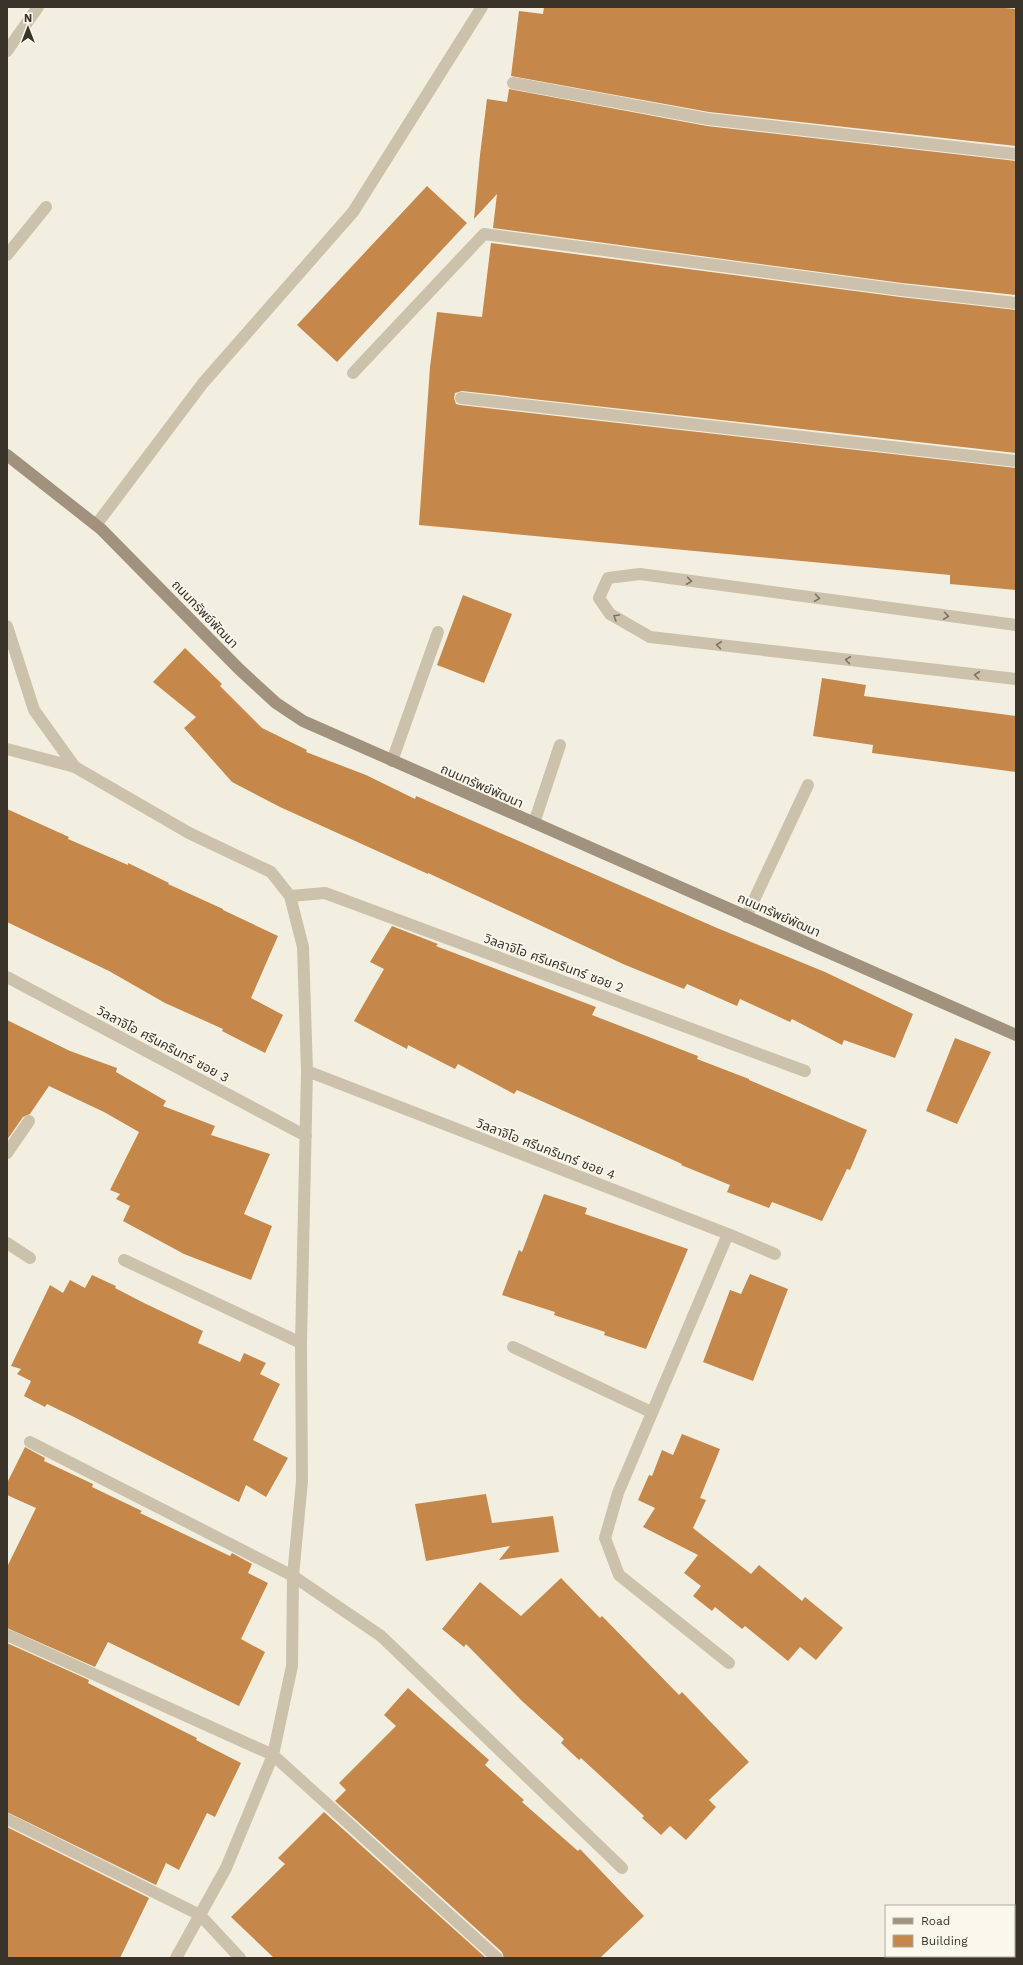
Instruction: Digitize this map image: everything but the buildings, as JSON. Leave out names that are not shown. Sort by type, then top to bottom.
[{"type":"street","points":[[7,51],[38,7]]},
{"type":"street","points":[[96,525],[203,384],[353,212],[482,7]]},
{"type":"street","points":[[513,83],[708,119],[1016,154]]},
{"type":"street","points":[[7,254],[46,207]]},
{"type":"street","points":[[353,373],[484,234],[901,290],[1016,303]]},
{"type":"street","points":[[461,398],[1016,462]]},
{"type":"street","name":"ถนนทรัพย์พัฒนา","points":[[7,455],[96,525],[239,669],[276,703],[303,721],[1016,1035]]},
{"type":"street","points":[[1016,625],[640,574],[608,578],[599,598],[610,614],[650,637],[1016,679]]},
{"type":"street","points":[[7,626],[34,710],[75,767]]},
{"type":"street","points":[[392,761],[438,632]]},
{"type":"street","points":[[534,824],[560,745]]},
{"type":"street","points":[[7,749],[75,767],[189,833],[271,872],[290,896],[303,947],[307,1071],[301,1343],[302,1481],[293,1576],[292,1666],[273,1756],[226,1868],[176,1958]]},
{"type":"street","points":[[746,917],[808,785]]},
{"type":"street","name":"วิลลาจิโอ ศรีนครินทร์ ซอย 2","points":[[290,896],[325,892],[805,1071]]},
{"type":"street","name":"วิลลาจิโอ ศรีนครินทร์ ซอย 3","points":[[7,977],[306,1136]]},
{"type":"street","name":"วิลลาจิโอ ศรีนครินทร์ ซอย 4","points":[[307,1071],[728,1234],[775,1254]]},
{"type":"street","points":[[7,1153],[28,1121]]},
{"type":"street","points":[[728,1234],[651,1412],[618,1493],[605,1538],[620,1575],[729,1663]]},
{"type":"street","points":[[7,1243],[30,1258]]},
{"type":"street","points":[[124,1260],[301,1343]]},
{"type":"street","points":[[513,1346],[651,1412]]},
{"type":"street","points":[[30,1442],[293,1576],[381,1636],[622,1868]]},
{"type":"street","points":[[7,1635],[273,1756],[497,1958]]},
{"type":"street","points":[[7,1819],[200,1915],[240,1958]]}]
